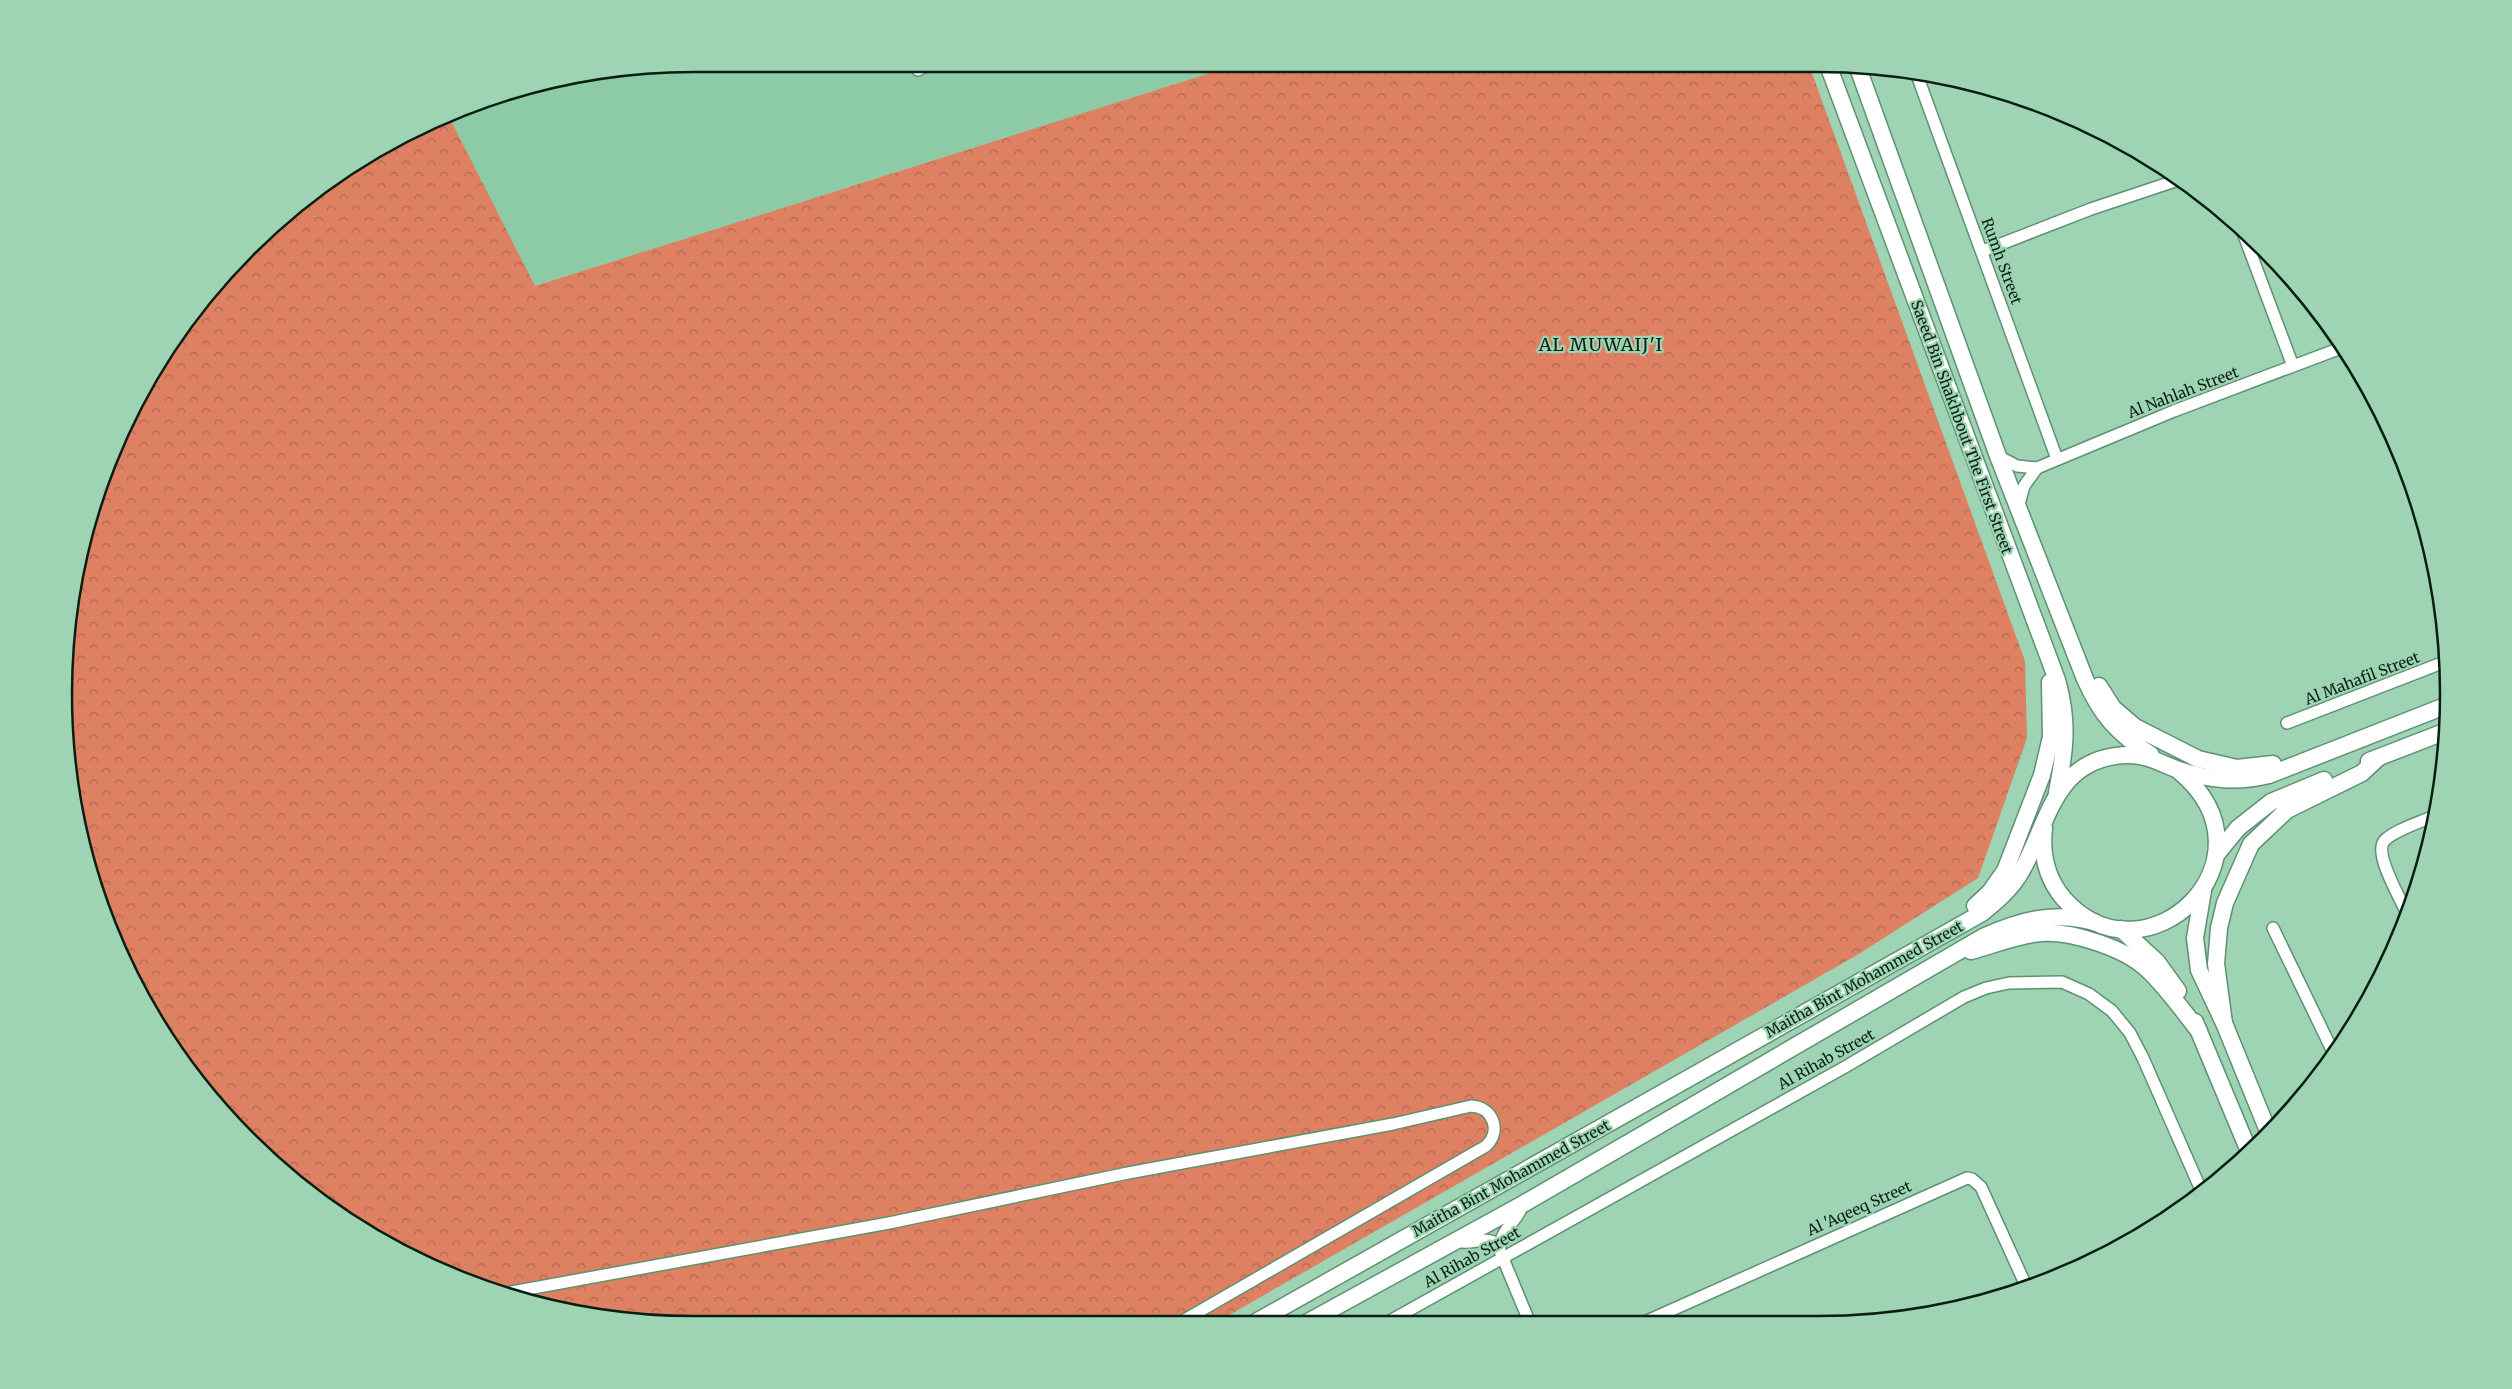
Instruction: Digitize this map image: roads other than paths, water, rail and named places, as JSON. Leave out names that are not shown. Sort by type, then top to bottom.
[{"type":"main road","name":"Saeed Bin Shakhbout The First Street","points":[[1831,73],[2062,696],[2066,728],[2064,761],[2057,794]]},
{"type":"main road","name":"Saeed Bin Shakhbout The First Street","points":[[1860,74],[1998,456],[2085,678],[2102,712],[2116,730],[2157,759]]},
{"type":"main road","points":[[2076,652],[2105,697],[2123,719],[2198,759],[2227,766],[2257,767],[2276,764],[2328,744],[2354,742]]},
{"type":"main road","points":[[1939,936],[1990,892],[2010,860],[2048,756],[2052,717],[2050,662]]},
{"type":"main road","name":"Maitha Bint Mohammed Street","points":[[1267,1316],[1982,913],[2008,890],[2027,861],[2057,794],[2072,776],[2102,760],[2136,755],[2157,759],[2176,769],[2213,779],[2250,780],[2268,775],[2439,708]]},
{"type":"main road","points":[[2216,855],[2238,828],[2271,802],[2438,734]]},
{"type":"main road","points":[[2224,1023],[2216,964],[2219,928],[2225,903],[2251,844],[2287,810],[2362,774],[2378,758]]},
{"type":"main road","points":[[2176,769],[2195,785],[2209,806],[2216,830],[2216,855],[2214,867],[2203,890],[2195,938],[2196,954],[2205,986],[2224,1023],[2266,1125]]},
{"type":"main road","points":[[2045,818],[2043,851],[2046,868],[2056,890],[2073,909],[2094,922],[2121,929],[2138,929],[2169,920],[2183,911],[2203,890]]},
{"type":"main road","name":"Maitha Bint Mohammed Street","points":[[1319,1316],[1523,1204],[1985,936],[2031,919],[2061,916],[2094,922]]},
{"type":"main road","points":[[2121,929],[2157,962],[2171,980],[2199,1031],[2246,1144]]},
{"type":"main road","points":[[1947,957],[2028,935],[2057,934],[2082,938],[2123,954],[2148,970],[2199,1031]]},
{"type":"street","name":"Rumh Street","points":[[1919,81],[1983,251],[2057,459]]},
{"type":"street","points":[[1983,251],[2091,209],[2171,182]]},
{"type":"street","points":[[2248,246],[2292,366]]},
{"type":"street","name":"Al Nahlah Street","points":[[2018,508],[2024,486],[2038,468],[2174,410],[2336,350]]},
{"type":"street","points":[[1998,456],[2016,466],[2038,468]]},
{"type":"street","name":"Al Mahafil Street","points":[[2287,723],[2439,664]]},
{"type":"street","points":[[2402,904],[2380,854],[2382,843],[2399,832],[2427,819]]},
{"type":"street","points":[[2273,928],[2330,1046]]},
{"type":"street","name":"Al Rihab Street","points":[[1398,1316],[1502,1252],[1845,1067],[1964,997],[1986,988],[2010,983],[2062,982],[2089,994],[2112,1011],[2130,1032],[2200,1185]]},
{"type":"street","points":[[519,1291],[888,1223],[1137,1172],[1393,1124],[1466,1107],[1482,1108],[1490,1114],[1495,1129],[1493,1139],[1486,1146],[1191,1316]]},
{"type":"street","name":"Al 'Aqeeq Street","points":[[1658,1316],[1967,1178],[1972,1179],[1980,1187],[2024,1281]]},
{"type":"street","points":[[1502,1252],[1504,1232],[1519,1215],[1523,1204]]},
{"type":"street","points":[[1456,1241],[1468,1244],[1489,1240],[1502,1252],[1527,1316]]},
{"type":"district","name":"AL MUWAIJ'I","points":[[1601,344]]}]
